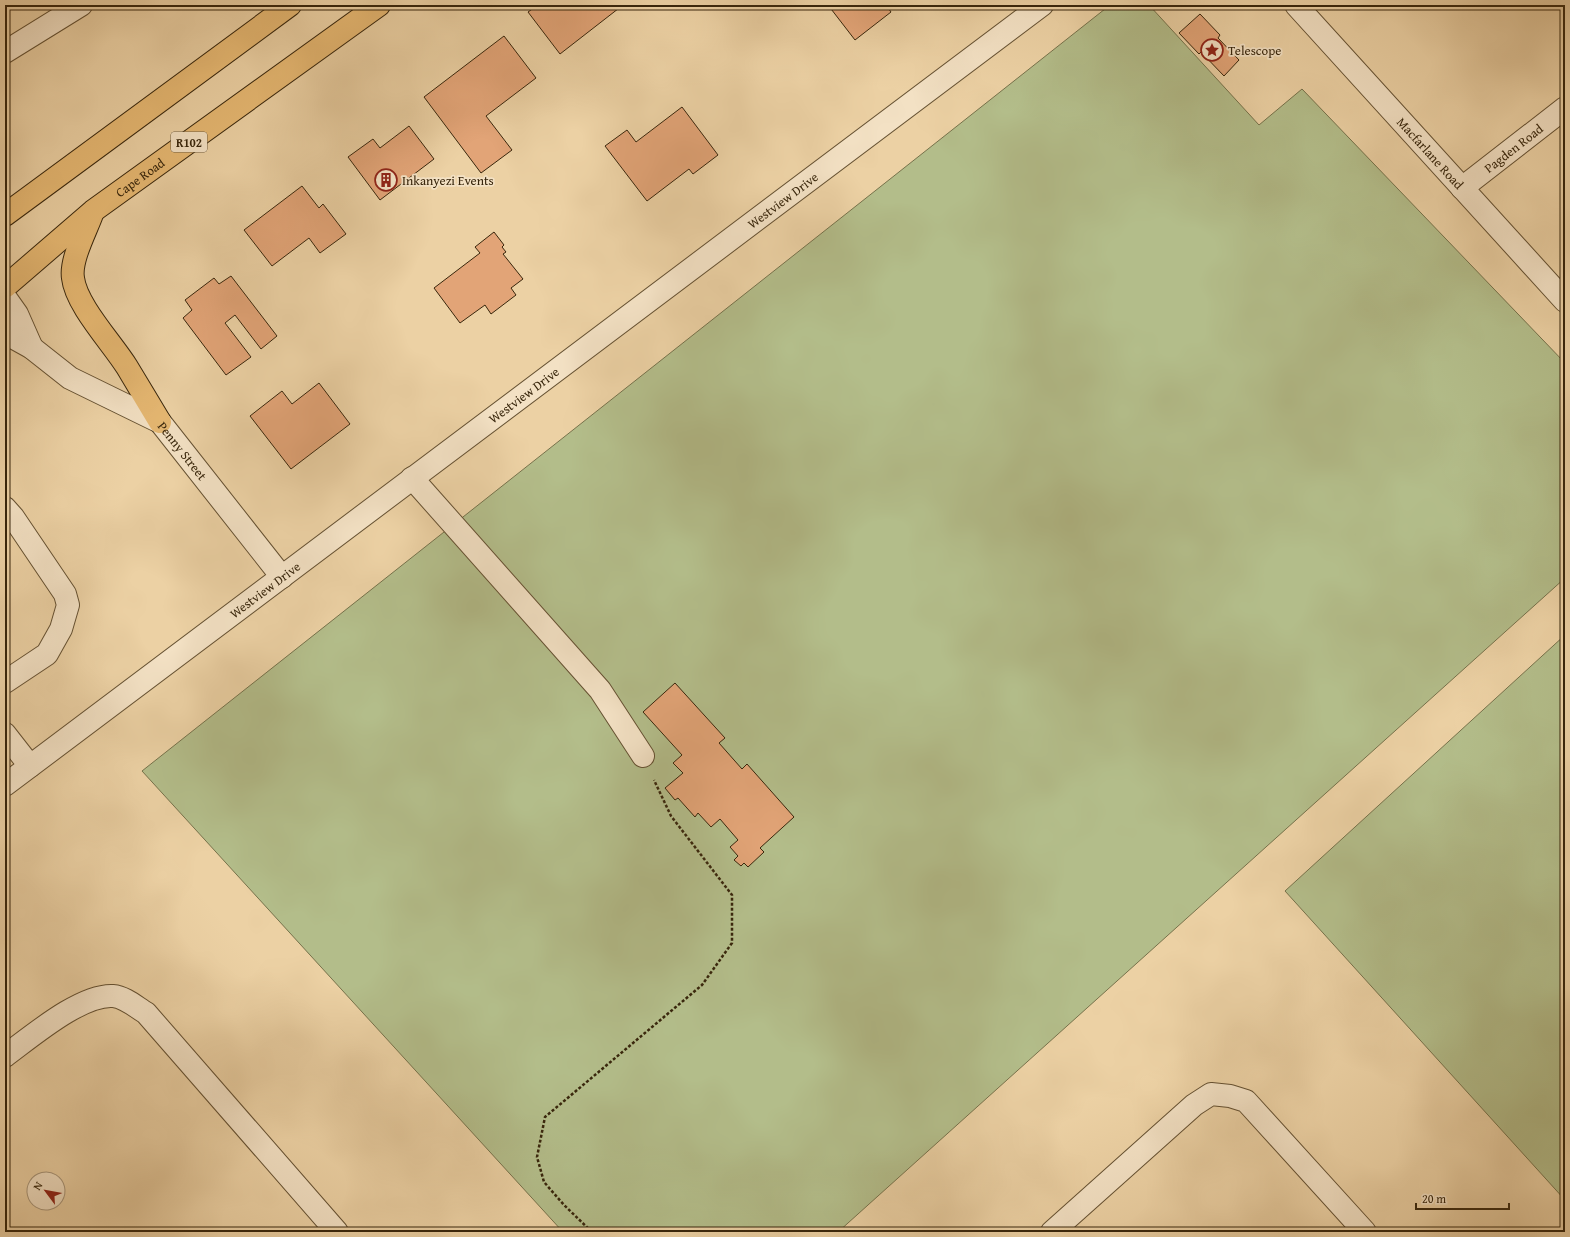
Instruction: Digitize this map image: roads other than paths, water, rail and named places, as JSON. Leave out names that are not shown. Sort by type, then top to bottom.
[{"type":"main road","points":[[5,215],[290,5]]},
{"type":"main road","name":"Cape Road","points":[[5,287],[93,211],[379,5]]},
{"type":"main road","points":[[93,211],[74,261],[72,277],[76,290],[87,310],[126,366],[160,422]]},
{"type":"street","points":[[5,52],[81,5]]},
{"type":"street","name":"Westview Drive","points":[[5,785],[1042,5]]},
{"type":"street","name":"Macfarlane Road","points":[[1296,5],[1565,301]]},
{"type":"street","name":"Pagden Road","points":[[1462,188],[1565,108]]},
{"type":"street","name":"Penny Street","points":[[5,297],[17,314],[32,348]]},
{"type":"street","name":"Penny Street","points":[[5,333],[32,348],[70,378],[160,422],[282,577]]},
{"type":"street","points":[[412,478],[600,690],[643,756]]},
{"type":"street","points":[[5,508],[14,517],[65,594],[68,605],[61,629],[47,654],[5,682]]},
{"type":"street","points":[[5,734],[30,766]]},
{"type":"street","points":[[5,1056],[82,1002],[99,997],[115,996],[128,1001],[146,1013],[337,1232]]},
{"type":"street","points":[[1052,1232],[1194,1104],[1210,1094],[1230,1096],[1246,1101],[1365,1232]]},
{"type":"place","name":"Telescope","points":[[1212,50]]},
{"type":"place","name":"Inkanyezi Events","points":[[386,180]]}]
